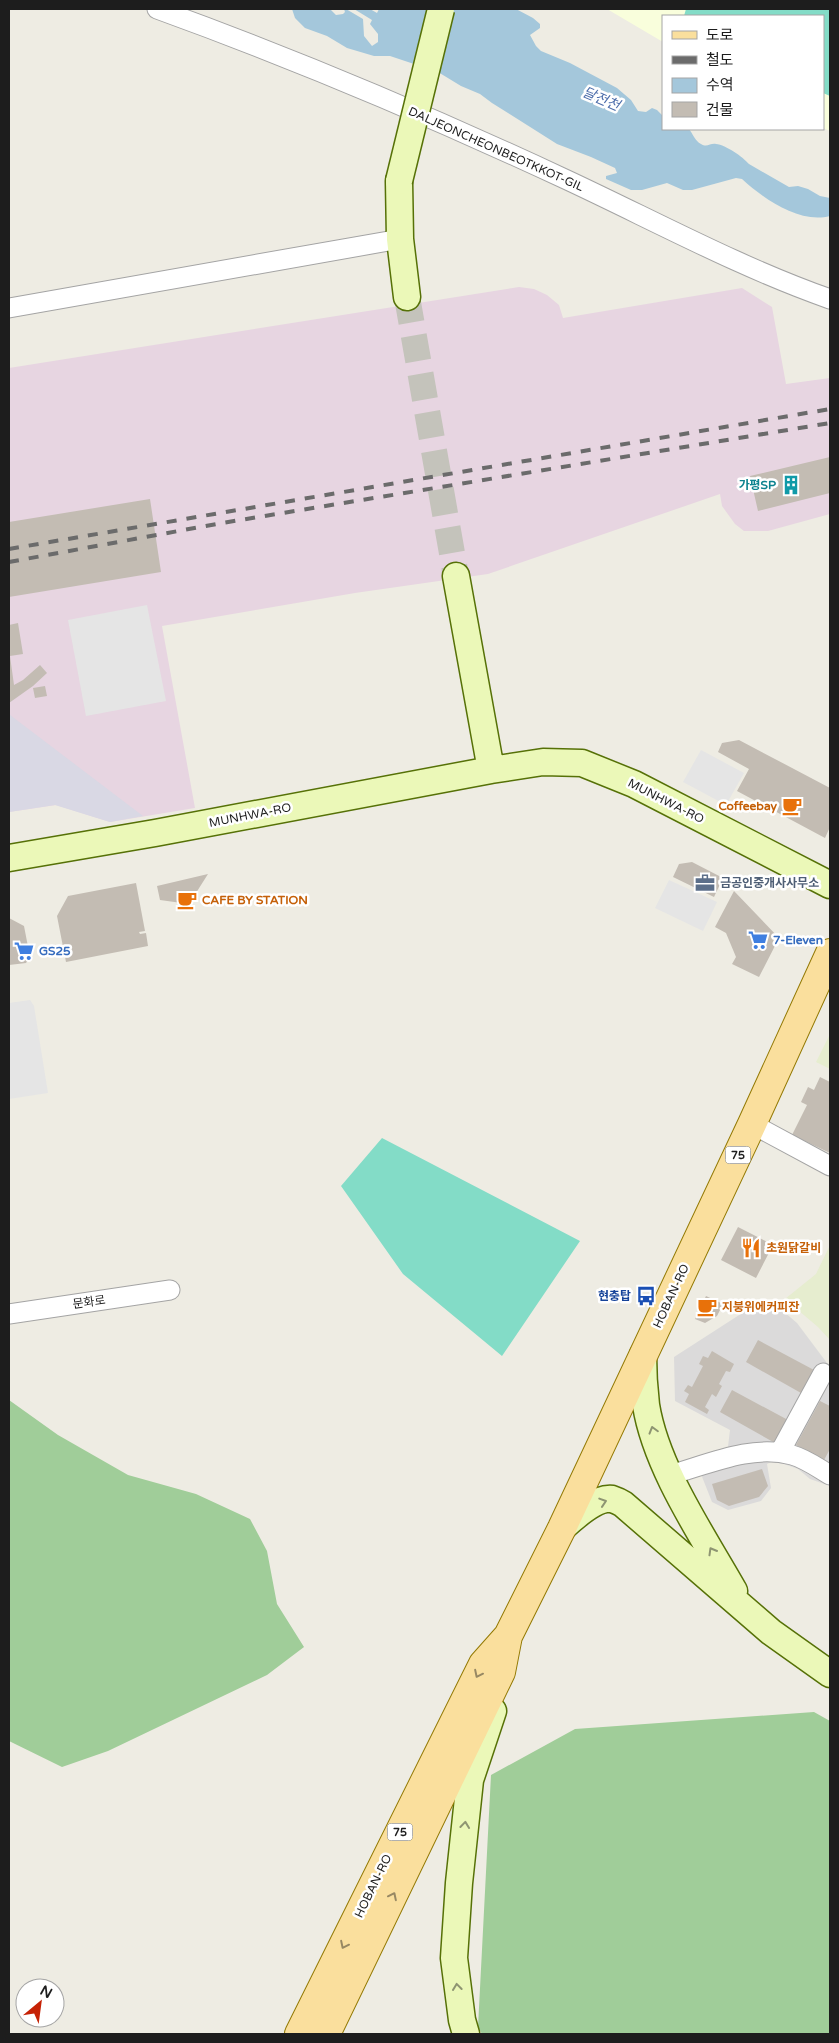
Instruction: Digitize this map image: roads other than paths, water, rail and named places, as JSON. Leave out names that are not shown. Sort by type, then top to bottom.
[{"type":"main road","name":"HOBAN-RO","points":[[300,2034],[483,1664],[508,1636],[562,1528],[752,1124],[830,953]]},
{"type":"main road","name":"HOBAN-RO","points":[[326,2034],[501,1672],[508,1636]]},
{"type":"street","name":"DALJEONCHEONBEOTKKOT-GIL","points":[[157,9],[250,44],[443,125],[565,179],[790,285],[830,299]]},
{"type":"street","points":[[407,298],[400,239],[399,181],[441,9]]},
{"type":"street","points":[[9,308],[400,239]]},
{"type":"street","points":[[456,576],[491,770]]},
{"type":"street","name":"MUNHWA-RO","points":[[9,858],[543,762],[582,764],[634,784],[830,885]]},
{"type":"street","points":[[752,1124],[830,1166]]},
{"type":"street","name":"문화로","points":[[9,1314],[170,1290]]},
{"type":"street","points":[[643,1355],[646,1406],[653,1433],[670,1476],[745,1609]]},
{"type":"street","points":[[780,1452],[824,1373]]},
{"type":"street","points":[[670,1476],[740,1455],[762,1451],[780,1452],[806,1461],[830,1475]]},
{"type":"street","points":[[562,1528],[580,1513],[601,1501],[611,1499],[623,1504],[790,1646],[830,1674]]},
{"type":"street","name":"HOBAN-RO","points":[[466,2034],[462,2020],[454,1958],[458,1883],[470,1780],[493,1711],[501,1672]]},
{"type":"water","name":"달전천","points":[[292,9],[330,9],[336,15],[343,14],[345,12],[344,9],[346,9],[363,19],[364,36],[372,46],[378,42],[378,34],[370,24],[372,20],[354,9],[370,9],[377,13],[379,9],[516,9],[540,24],[540,28],[530,35],[541,51],[570,63],[617,88],[631,100],[638,111],[646,112],[652,108],[657,110],[662,115],[662,130],[690,130],[697,141],[703,145],[716,144],[725,147],[739,155],[749,164],[789,187],[798,186],[820,196],[830,198],[830,216],[818,218],[794,213],[771,202],[742,179],[736,178],[692,190],[683,190],[667,183],[642,190],[631,190],[606,179],[606,176],[617,173],[615,168],[557,144],[480,94],[461,86],[438,72],[390,56],[374,56],[347,48],[327,36],[305,28],[295,18]]},
{"type":"tunnel","points":[[407,297],[456,576]]},
{"type":"railway","points":[[9,549],[830,409]]},
{"type":"railway","points":[[9,562],[222,523],[830,423]]},
{"type":"place","name":"가평SP","points":[[791,485]]},
{"type":"place","name":"Coffeebay","points":[[792,806]]},
{"type":"place","name":"금공인중개사사무소","points":[[705,883]]},
{"type":"place","name":"CAFE BY STATION","points":[[187,900]]},
{"type":"place","name":"7-Eleven","points":[[758,940]]},
{"type":"place","name":"GS25","points":[[24,951]]},
{"type":"place","name":"초원닭갈비","points":[[751,1248]]},
{"type":"place","name":"현충탑","points":[[646,1296]]},
{"type":"place","name":"지붕위에커피잔","points":[[707,1307]]}]
